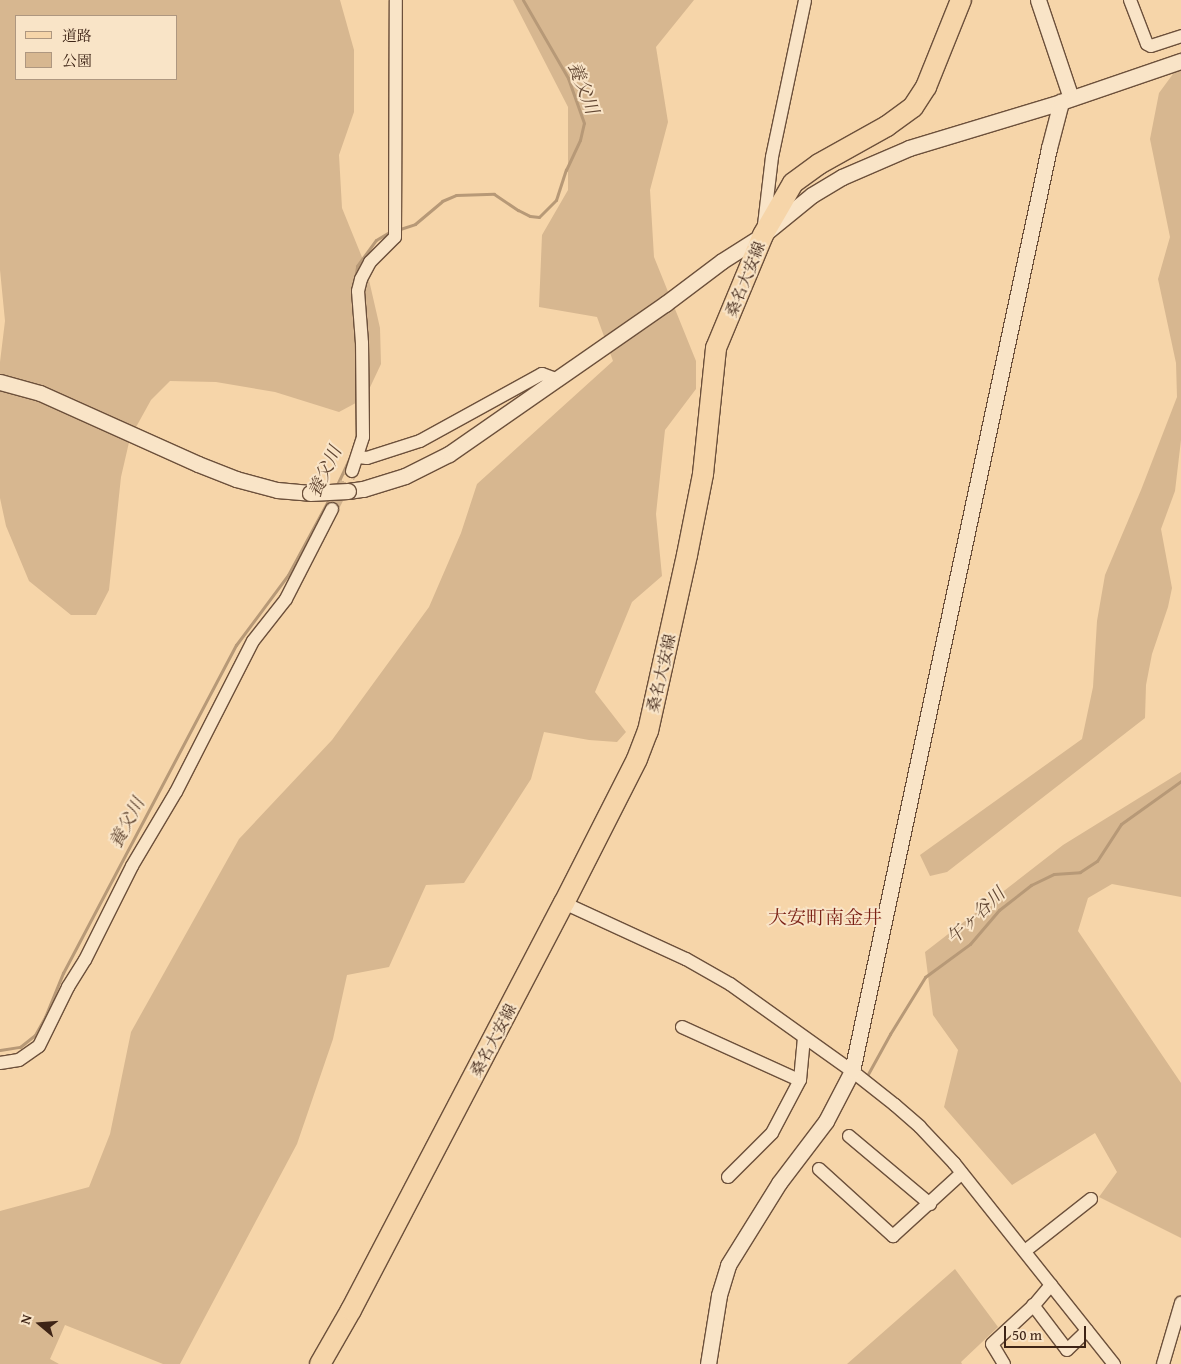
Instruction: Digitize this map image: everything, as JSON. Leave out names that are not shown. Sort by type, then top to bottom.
[{"type":"main road","name":"桑名大安線","points":[[320,1364],[351,1310],[564,903],[636,759],[648,731],[703,474],[716,348],[763,235],[793,183],[819,164],[887,126],[913,107],[926,87],[960,0]]},
{"type":"street","points":[[352,471],[363,437],[362,343],[358,291],[361,279],[370,262],[395,237],[396,0]]},
{"type":"street","points":[[763,235],[772,157],[805,0]]},
{"type":"street","points":[[708,1364],[719,1295],[728,1265],[780,1183],[826,1121],[852,1071],[1066,100],[1038,0]]},
{"type":"street","points":[[1130,0],[1146,44],[1151,46],[1181,36]]},
{"type":"street","points":[[0,382],[58,401],[198,464],[236,479],[277,490],[326,493],[381,484],[433,463],[665,304],[722,261],[763,235],[812,195],[842,177],[909,148],[1066,100],[1181,60]]},
{"type":"street","points":[[358,457],[367,458],[420,442],[542,374],[551,383]]},
{"type":"street","points":[[0,1064],[19,1060],[39,1046],[132,866],[176,792],[253,641],[286,599],[332,509]]},
{"type":"street","points":[[564,903],[686,959],[730,984],[852,1071],[920,1127],[962,1173],[1114,1364]]},
{"type":"street","points":[[682,1027],[799,1080]]},
{"type":"street","points":[[728,1177],[772,1133],[799,1080],[804,1038]]},
{"type":"street","points":[[850,1136],[930,1204]]},
{"type":"street","points":[[820,1169],[893,1236],[962,1173]]},
{"type":"street","points":[[1025,1251],[1091,1199]]},
{"type":"street","points":[[1004,1364],[992,1344],[1034,1305],[1051,1285]]},
{"type":"street","points":[[1163,1364],[1181,1303]]},
{"type":"street","points":[[1034,1305],[1067,1350],[1088,1331]]},
{"type":"green space","points":[[0,0],[340,0],[354,50],[354,112],[339,155],[342,208],[366,267],[380,328],[381,364],[365,398],[339,412],[275,392],[216,382],[170,381],[151,400],[130,438],[121,477],[109,590],[96,615],[71,615],[29,581],[6,526],[0,498],[0,362],[5,321],[0,270]]},
{"type":"green space","points":[[513,0],[694,0],[656,47],[668,122],[650,190],[654,257],[696,361],[696,389],[665,430],[656,514],[662,576],[632,602],[595,692],[626,732],[617,742],[589,740],[544,732],[531,779],[464,883],[426,885],[389,967],[347,975],[333,1039],[297,1144],[180,1364],[163,1364],[65,1325],[50,1359],[59,1364],[0,1364],[0,1211],[89,1187],[110,1134],[131,1032],[239,839],[332,740],[429,607],[461,533],[477,484],[613,361],[597,317],[539,307],[542,235],[568,190],[568,107]]},
{"type":"green space","points":[[1181,63],[1181,440],[1175,491],[1161,529],[1172,588],[1168,607],[1152,654],[1146,685],[1145,718],[947,872],[930,876],[920,855],[1082,739],[1093,687],[1097,621],[1105,575],[1177,397],[1176,363],[1158,279],[1170,237],[1150,139],[1159,93]]},
{"type":"green space","points":[[1181,772],[1181,897],[1112,884],[1088,898],[1078,931],[1181,1083],[1181,1238],[1099,1197],[1117,1172],[1095,1133],[1012,1185],[944,1107],[958,1050],[933,1015],[925,952],[1063,845]]},
{"type":"green space","points":[[955,1269],[998,1327],[961,1362],[962,1364],[847,1364]]},
{"type":"waterway","name":"養父川","points":[[397,230],[415,224],[442,201],[456,195],[494,194],[518,210],[530,216],[539,217],[556,200],[566,170],[580,140],[584,123],[568,78],[523,0]]},
{"type":"waterway","name":"養父川","points":[[353,292],[357,266],[376,240],[391,231]]},
{"type":"waterway","name":"養父川","points":[[355,335],[356,356]]},
{"type":"waterway","name":"養父川","points":[[353,449],[356,438],[356,368]]},
{"type":"waterway","name":"養父川","points":[[336,487],[350,457]]},
{"type":"waterway","name":"養父川","points":[[0,1050],[20,1047],[35,1035],[45,1017],[63,973],[236,645],[288,575],[330,497]]},
{"type":"waterway","name":"午ヶ谷川","points":[[868,1074],[925,977],[970,944],[999,910],[1031,885],[1054,874],[1080,872],[1097,861],[1121,824],[1181,781]]},
{"type":"tunnel","points":[[332,509],[352,471]]},
{"type":"district","name":"大安町南金井","points":[[825,918]]}]
